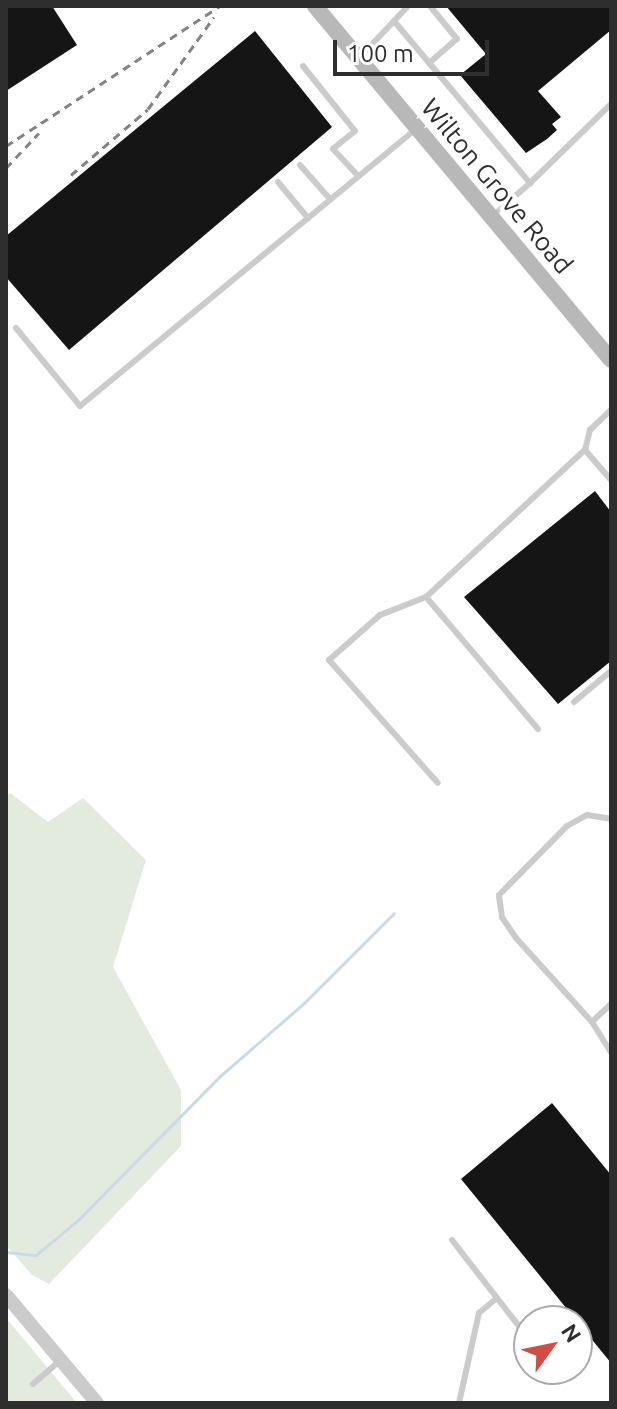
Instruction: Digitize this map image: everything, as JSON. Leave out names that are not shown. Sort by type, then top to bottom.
[{"type":"main road","name":"Wilton Grove Road","points":[[315,6],[611,360]]},
{"type":"street","points":[[6,1295],[97,1403]]},
{"type":"lane","points":[[359,59],[408,6]]},
{"type":"lane","points":[[429,63],[457,39],[430,6]]},
{"type":"lane","points":[[394,21],[530,183]]},
{"type":"lane","points":[[303,66],[355,131],[333,149],[358,176]]},
{"type":"lane","points":[[491,217],[611,104]]},
{"type":"lane","points":[[16,328],[80,406],[417,128]]},
{"type":"lane","points":[[300,165],[330,199]]},
{"type":"lane","points":[[278,182],[308,218]]},
{"type":"lane","points":[[438,783],[329,660],[380,615],[426,597],[585,450],[590,430],[611,410]]},
{"type":"lane","points":[[585,450],[611,480]]},
{"type":"lane","points":[[426,597],[538,729]]},
{"type":"lane","points":[[574,702],[611,671]]},
{"type":"lane","points":[[611,819],[587,815],[567,826],[499,895],[502,917],[516,938],[592,1022],[611,1052]]},
{"type":"lane","points":[[592,1022],[611,1004]]},
{"type":"lane","points":[[452,1240],[513,1318]]},
{"type":"lane","points":[[459,1403],[479,1313],[497,1298]]},
{"type":"lane","points":[[33,1384],[61,1360]]},
{"type":"shaded area","points":[[10,793],[48,822],[83,798],[146,860],[113,967],[181,1090],[181,1146],[49,1284],[32,1275],[6,1245],[6,797]]},
{"type":"shaded area","points":[[6,1318],[77,1403],[6,1403]]},
{"type":"building","points":[[6,6],[52,6],[77,45],[6,91]]},
{"type":"building","points":[[446,6],[611,6],[611,30],[538,91],[561,117],[552,124],[557,130],[526,153],[460,75],[486,54]]},
{"type":"building","points":[[255,31],[332,127],[69,350],[6,277],[6,236]]},
{"type":"building","points":[[595,491],[611,512],[611,661],[558,704],[464,597]]},
{"type":"building","points":[[552,1103],[611,1175],[611,1363],[593,1341],[593,1305],[564,1305],[461,1179]]},
{"type":"waterway","points":[[6,1252],[36,1255],[79,1219],[220,1076],[304,1003],[394,913]]},
{"type":"railway","points":[[6,146],[220,6]]},
{"type":"railway","points":[[71,175],[148,109],[214,17]]},
{"type":"railway","points":[[6,168],[39,133]]}]
